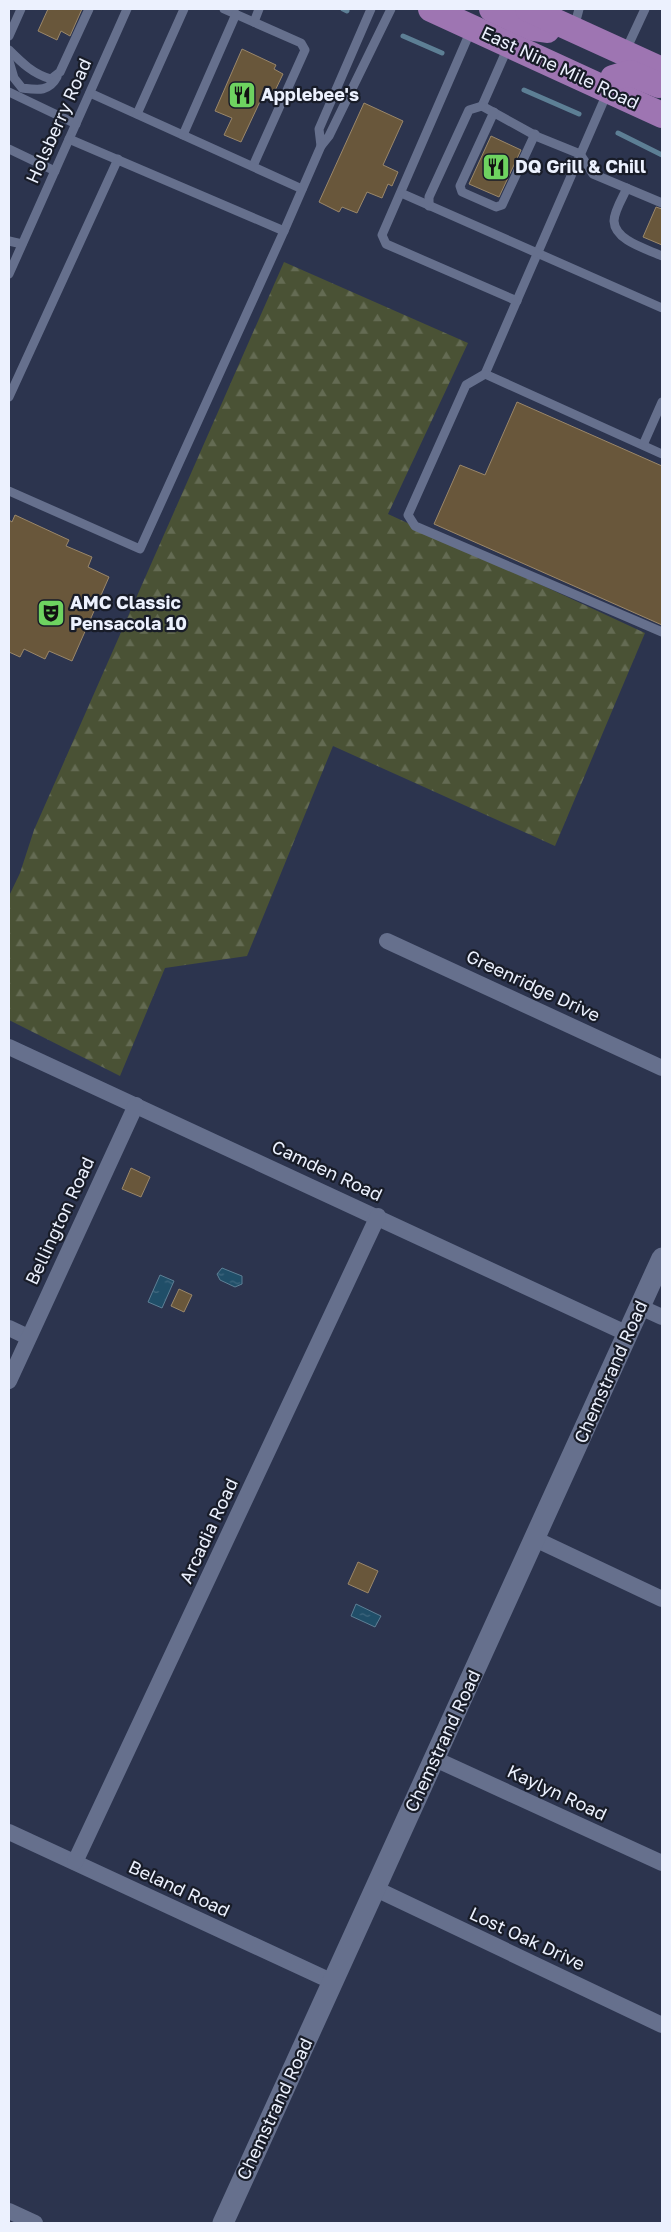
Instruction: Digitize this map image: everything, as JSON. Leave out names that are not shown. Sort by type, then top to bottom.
[{"type":"main road","name":"East Nine Mile Road","points":[[431,9],[468,18],[509,45],[617,70],[662,70]]},
{"type":"main road","points":[[492,9],[534,28],[579,24]]},
{"type":"main road","name":"East Nine Mile Road","points":[[528,9],[579,24],[617,70],[662,115]]},
{"type":"main road","points":[[547,9],[579,24]]},
{"type":"main road","points":[[468,18],[630,73],[662,86]]},
{"type":"main road","points":[[617,70],[662,100]]},
{"type":"street","name":"Greenridge Drive","points":[[387,941],[662,1068]]},
{"type":"street","name":"Camden Road","points":[[9,1047],[378,1216],[628,1334]]},
{"type":"street","name":"Bellington Road","points":[[9,1381],[136,1105]]},
{"type":"street","name":"Arcadia Road","points":[[75,1862],[378,1216]]},
{"type":"street","name":"Chemstrand Road","points":[[223,2223],[662,1258]]},
{"type":"street","points":[[640,1307],[662,1317]]},
{"type":"street","points":[[9,1328],[28,1337]]},
{"type":"street","points":[[535,1539],[662,1599]]},
{"type":"street","name":"Kaylyn Road","points":[[435,1759],[662,1863]]},
{"type":"street","name":"Beland Road","points":[[9,1832],[333,1982]]},
{"type":"street","name":"Lost Oak Drive","points":[[376,1889],[662,2025]]},
{"type":"street","points":[[9,2211],[35,2223]]},
{"type":"lane","points":[[9,36],[21,9]]},
{"type":"lane","points":[[9,61],[14,78],[22,88],[43,90],[54,83],[89,9]]},
{"type":"lane","name":"Holsberry Road","points":[[9,274],[128,9]]},
{"type":"lane","points":[[137,114],[184,9]]},
{"type":"lane","points":[[224,9],[301,43],[305,50],[253,166]]},
{"type":"lane","points":[[254,22],[259,9]]},
{"type":"lane","points":[[321,146],[319,129],[370,9]]},
{"type":"lane","points":[[9,491],[140,550],[321,146],[329,136],[391,9]]},
{"type":"lane","points":[[646,9],[617,70],[485,374],[466,385],[408,515],[416,526],[662,632]]},
{"type":"lane","points":[[183,135],[236,14]]},
{"type":"lane","points":[[468,18],[401,193],[382,235],[386,244],[517,301]]},
{"type":"lane","points":[[482,106],[509,45]]},
{"type":"lane","points":[[9,50],[25,66],[40,76],[51,79],[60,72]]},
{"type":"lane","points":[[9,92],[76,124]]},
{"type":"lane","points":[[90,93],[302,189]]},
{"type":"lane","points":[[429,206],[429,197],[468,110],[482,106],[535,134],[580,154],[593,174],[662,203]]},
{"type":"lane","points":[[494,112],[460,186],[462,192],[496,207],[502,205],[535,134]]},
{"type":"lane","points":[[69,139],[284,231]]},
{"type":"lane","points":[[9,148],[55,171]]},
{"type":"lane","points":[[9,397],[118,160]]},
{"type":"lane","points":[[627,188],[614,220],[616,230],[625,239],[662,256]]},
{"type":"lane","points":[[401,193],[662,308]]},
{"type":"lane","points":[[9,241],[22,244]]},
{"type":"lane","points":[[485,374],[662,454]]},
{"type":"lane","points":[[643,445],[662,402]]},
{"type":"green space","points":[[284,262],[468,343],[388,514],[645,633],[555,846],[333,746],[247,956],[165,968],[120,1076],[9,1020],[9,896],[20,873],[34,830]]},
{"type":"water","points":[[222,1268],[242,1276],[242,1284],[235,1287],[220,1280],[217,1274]]},
{"type":"water","points":[[160,1275],[174,1281],[162,1308],[148,1302]]},
{"type":"water","points":[[356,1604],[381,1616],[375,1627],[351,1616]]},
{"type":"building","points":[[48,9],[82,9],[70,36],[61,31],[57,40],[38,31]]},
{"type":"building","name":"Applebee's","points":[[242,49],[276,65],[274,69],[283,74],[272,97],[264,93],[241,142],[224,135],[232,118],[215,111]]},
{"type":"building","points":[[364,103],[403,121],[383,165],[398,172],[392,186],[388,184],[382,198],[367,192],[357,213],[342,207],[339,212],[319,202]]},
{"type":"building","name":"DQ Grill & Chill","points":[[491,136],[521,150],[499,197],[469,184]]},
{"type":"building","points":[[656,207],[662,209],[662,245],[643,237]]},
{"type":"building","points":[[517,402],[662,466],[662,625],[434,524],[460,465],[485,475]]},
{"type":"building","name":"AMC Classic Pensacola 10","points":[[15,515],[69,540],[66,546],[92,557],[88,567],[109,577],[72,661],[49,651],[45,659],[24,649],[20,657],[9,652],[9,520],[12,522]]},
{"type":"building","points":[[131,1168],[150,1177],[141,1197],[122,1189]]},
{"type":"building","points":[[179,1289],[192,1295],[184,1312],[171,1306]]},
{"type":"building","points":[[358,1562],[378,1571],[368,1593],[348,1584]]},
{"type":"waterway","points":[[343,9],[347,11]]},
{"type":"waterway","points":[[403,36],[442,53]]},
{"type":"waterway","points":[[524,90],[579,114]]},
{"type":"waterway","points":[[618,133],[662,155]]},
{"type":"place","name":"Applebee's","points":[[242,95]]},
{"type":"place","name":"DQ Grill & Chill","points":[[496,167]]},
{"type":"place","name":"AMC Classic Pensacola 10","points":[[51,613]]}]
